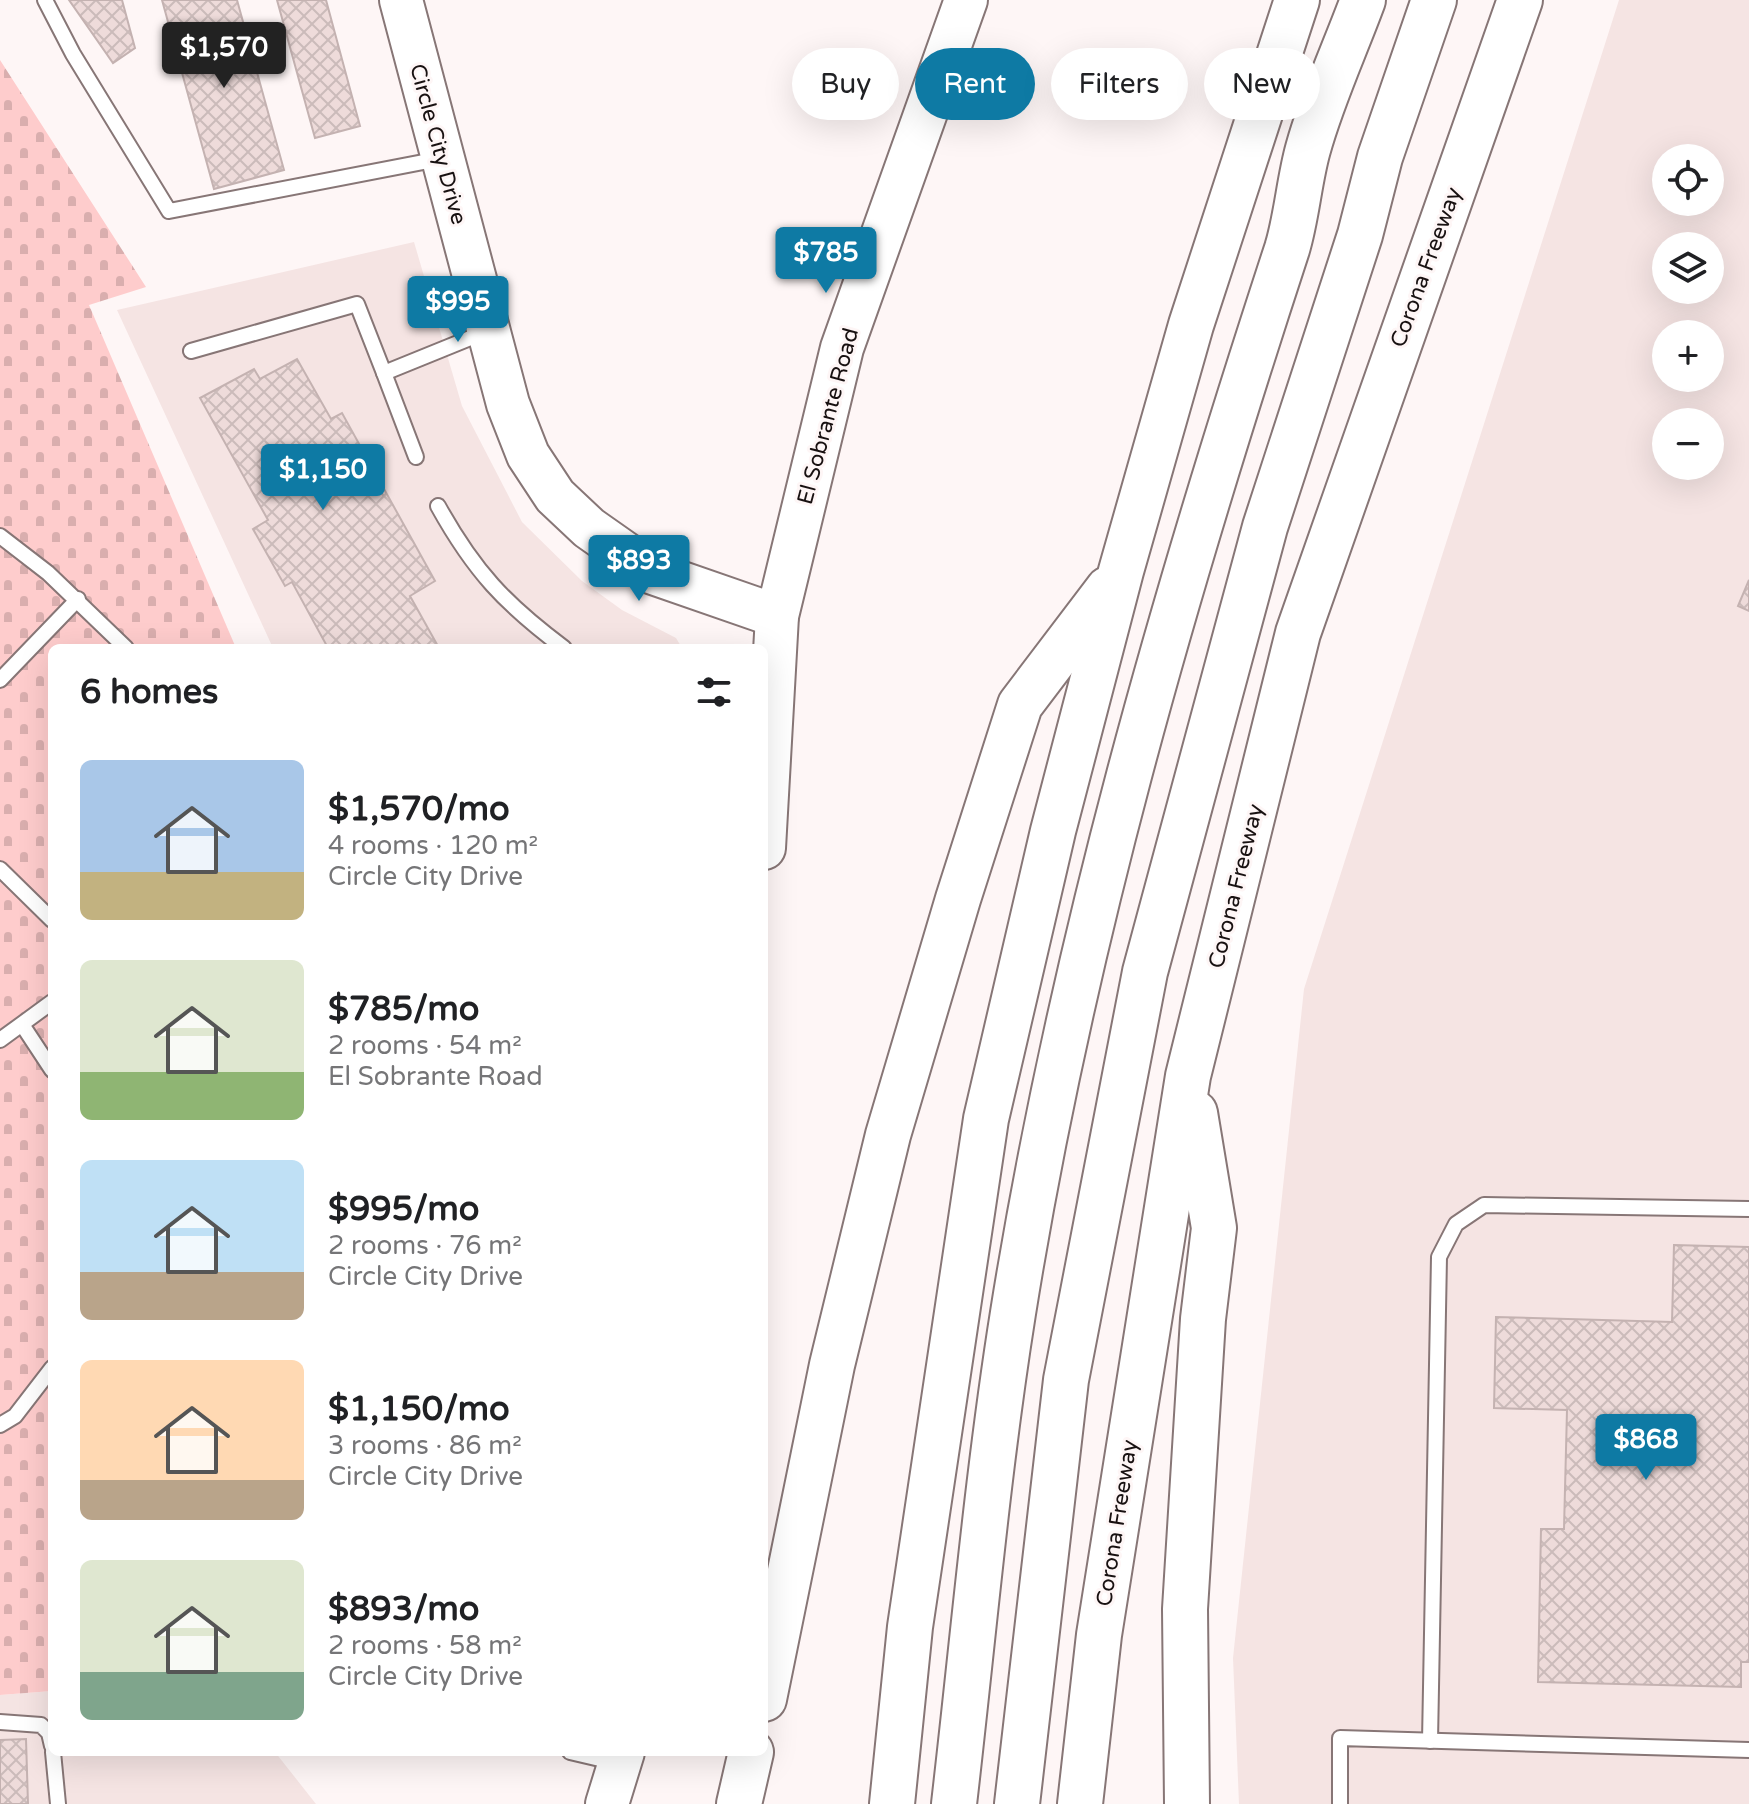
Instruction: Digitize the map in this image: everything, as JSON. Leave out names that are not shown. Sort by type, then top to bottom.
[{"type":"highway","points":[[892,1804],[910,1627],[986,1119],[1053,831],[1121,571],[1191,325],[1297,0]]},
{"type":"highway","points":[[954,1804],[1013,1315],[1054,1088],[1099,891],[1206,495],[1296,221],[1307,150],[1363,0]]},
{"type":"highway","points":[[1296,221],[1335,156],[1396,0]]},
{"type":"highway","points":[[1017,1804],[1066,1380],[1145,972],[1265,527],[1360,235],[1380,157],[1434,0]]},
{"type":"highway","points":[[1360,235],[1400,168],[1465,0]]},
{"type":"highway","name":"Corona Freeway","points":[[1080,1804],[1099,1635],[1188,1076],[1298,633],[1520,0]]},
{"type":"highway","points":[[768,1680],[836,1349],[888,1135],[958,899],[1020,705],[1121,571]]},
{"type":"highway","points":[[1187,1804],[1185,1609],[1203,1319],[1214,1228],[1188,1076]]},
{"type":"highway","points":[[739,1804],[750,1756]]},
{"type":"street","name":"Circle City Drive","points":[[401,0],[508,404],[528,455],[555,496],[589,528],[653,573],[777,616]]},
{"type":"street","name":"El Sobrante Road","points":[[768,758],[777,616],[842,348],[966,0]]},
{"type":"street","points":[[607,1804],[621,1758]]},
{"type":"lane","points":[[45,0],[73,54],[169,211],[443,158]]},
{"type":"lane","points":[[191,351],[357,304],[416,457]]},
{"type":"lane","points":[[384,373],[489,330]]},
{"type":"lane","points":[[438,506],[465,553],[495,592],[559,644]]},
{"type":"lane","points":[[0,536],[78,599],[122,644]]},
{"type":"lane","points":[[0,680],[78,599]]},
{"type":"lane","points":[[0,869],[48,916]]},
{"type":"lane","points":[[0,1040],[48,1005]]},
{"type":"lane","points":[[23,1026],[48,1064]]},
{"type":"lane","points":[[1430,1741],[1439,1257],[1456,1224],[1484,1205],[1749,1209]]},
{"type":"lane","points":[[0,1425],[15,1416],[48,1373]]},
{"type":"lane","points":[[0,1722],[41,1725],[48,1732]]},
{"type":"lane","points":[[1340,1804],[1340,1738],[1749,1750]]},
{"type":"lane","points":[[53,1756],[58,1804]]},
{"type":"shaded area","points":[[1619,0],[1749,0],[1749,1804],[1239,1804],[1233,1658],[1304,989]]},
{"type":"shaded area","points":[[414,242],[462,406],[522,522],[582,581],[622,610],[676,638],[680,644],[271,644],[117,310]]},
{"type":"shaded area","points":[[48,1691],[48,1756],[278,1756],[316,1804],[0,1804],[0,1695]]},
{"type":"green space","points":[[0,60],[146,287],[89,305],[234,644],[48,644],[48,1691],[0,1695]]},
{"type":"building","points":[[69,0],[122,0],[135,48],[113,63]]},
{"type":"building","points":[[162,0],[237,0],[284,170],[214,189]]},
{"type":"building","points":[[277,0],[326,0],[360,126],[315,138]]},
{"type":"building","points":[[297,359],[331,419],[342,413],[435,581],[410,596],[437,644],[326,644],[292,582],[285,586],[253,529],[268,520],[200,398],[254,369],[260,379]]},
{"type":"building","points":[[1749,580],[1749,611],[1738,606]]},
{"type":"building","points":[[1674,1245],[1749,1247],[1749,1662],[1741,1662],[1741,1687],[1538,1682],[1541,1529],[1564,1529],[1567,1410],[1494,1408],[1496,1317],[1672,1322]]},
{"type":"building","points":[[26,1739],[28,1804],[0,1804],[0,1740]]}]
